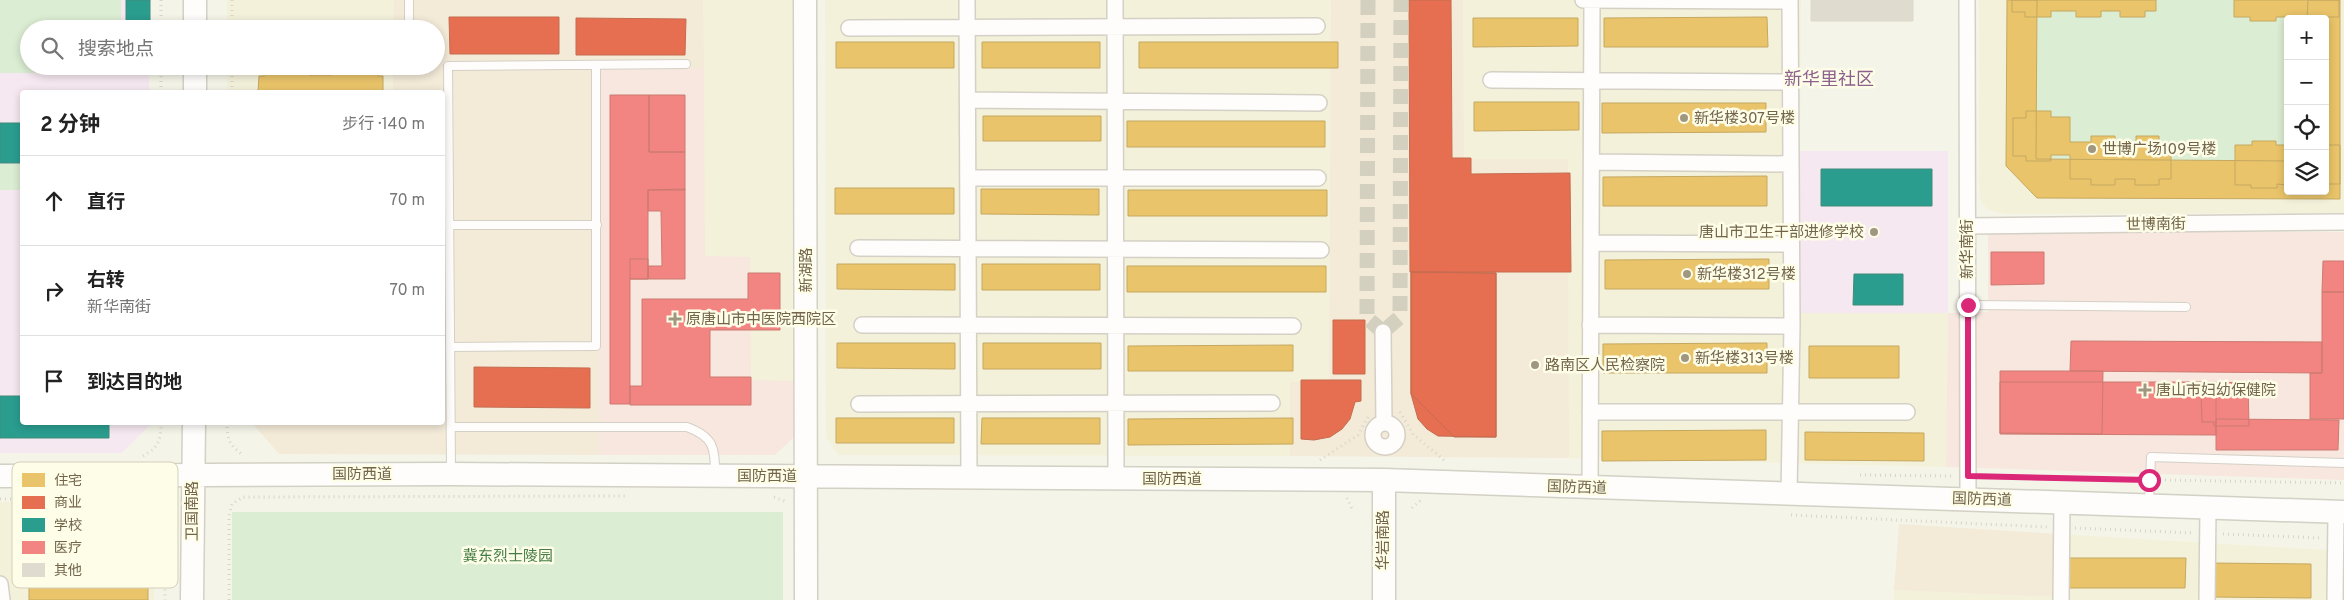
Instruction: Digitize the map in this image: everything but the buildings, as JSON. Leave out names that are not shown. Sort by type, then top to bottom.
[{"type":"street","points":[[195,0],[195,20]]},
{"type":"street","name":"新湖路","points":[[805,0],[806,600]]},
{"type":"street","points":[[967,0],[969,477]]},
{"type":"street","points":[[1115,0],[1116,478]]},
{"type":"street","points":[[1583,0],[1790,0],[1792,326],[1789,493]]},
{"type":"street","points":[[1590,487],[1592,0]]},
{"type":"street","name":"新华南街","points":[[1967,0],[1968,499]]},
{"type":"street","points":[[849,28],[1317,26]]},
{"type":"street","points":[[195,90],[196,75]]},
{"type":"street","points":[[1491,80],[1591,79],[1790,82]]},
{"type":"street","points":[[968,100],[1319,103]]},
{"type":"street","points":[[1592,162],[1791,164]]},
{"type":"street","points":[[968,178],[1318,178]]},
{"type":"street","name":"世博南街","points":[[1968,226],[2344,222]]},
{"type":"street","points":[[1591,243],[1791,244]]},
{"type":"street","points":[[858,248],[1321,250]]},
{"type":"street","points":[[862,325],[1294,326]]},
{"type":"street","points":[[1590,325],[1792,326]]},
{"type":"street","points":[[1383,332],[1384,423],[1394,428],[1396,435],[1385,463]]},
{"type":"street","points":[[859,404],[1272,404]]},
{"type":"street","points":[[1590,412],[1907,412]]},
{"type":"street","name":"卫国南路","points":[[192,600],[194,425]]},
{"type":"street","name":"国防西道","points":[[178,475],[451,474],[1116,478],[1385,463],[1590,487],[2340,512]]},
{"type":"street","name":"华岩南路","points":[[1384,600],[1385,463]]},
{"type":"street","points":[[2061,600],[2062,502]]},
{"type":"street","points":[[2207,600],[2208,507]]},
{"type":"street","points":[[2335,600],[2336,538],[2340,512]]},
{"type":"street","points":[[0,584],[2,600]]},
{"type":"lane","points":[[409,0],[409,20]]},
{"type":"lane","points":[[451,474],[448,422],[450,347],[446,259],[449,225],[448,66],[686,64]]},
{"type":"lane","points":[[450,347],[596,346],[596,65]]},
{"type":"lane","points":[[449,225],[597,225]]},
{"type":"lane","points":[[1968,305],[2186,307]]},
{"type":"lane","points":[[448,422],[687,427],[701,432],[710,442],[715,452],[715,475]]},
{"type":"lane","points":[[2150,505],[2150,457],[2344,463]]},
{"type":"path","points":[[161,0],[161,20]]},
{"type":"path","points":[[232,0],[232,20]]},
{"type":"path","points":[[161,75],[161,90]]},
{"type":"path","points":[[232,75],[232,90]]},
{"type":"path","points":[[1318,461],[1358,435],[1384,385]]},
{"type":"path","points":[[1384,385],[1413,434],[1445,461],[1454,462]]},
{"type":"path","points":[[156,448],[161,438],[161,425]]},
{"type":"path","points":[[227,425],[227,438],[232,447]]},
{"type":"path","points":[[1859,474],[2344,483]]},
{"type":"path","points":[[229,600],[229,516],[232,504],[243,497],[636,496]]},
{"type":"path","points":[[764,496],[774,496],[789,502]]},
{"type":"path","points":[[1412,508],[1423,498]]},
{"type":"path","points":[[1782,514],[2062,528],[2336,538]]},
{"type":"shaded area","points":[[0,0],[148,0],[148,20],[20,20],[20,75],[149,75],[149,90],[20,90],[20,425],[150,425],[122,453],[0,453]]},
{"type":"shaded area","points":[[227,0],[394,0],[393,20],[227,20]]},
{"type":"shaded area","points":[[394,0],[703,0],[704,68],[598,68],[599,455],[279,454],[254,425],[445,425],[445,90],[393,90],[393,75],[445,75],[445,20],[393,20]]},
{"type":"shaded area","points":[[703,0],[792,0],[793,381],[751,381],[703,258]]},
{"type":"shaded area","points":[[825,0],[1331,0],[1329,382],[1290,382],[1290,456],[838,455],[826,437]]},
{"type":"shaded area","points":[[1331,0],[1463,0],[1464,159],[1568,159],[1569,458],[1290,456],[1290,382],[1329,382]]},
{"type":"shaded area","points":[[1463,0],[1801,0],[1799,312],[1948,313],[1946,467],[1569,458],[1568,159],[1464,159]]},
{"type":"shaded area","points":[[1979,0],[2344,0],[2344,213],[2005,214],[1988,210],[1981,202],[1979,186]]},
{"type":"shaded area","name":"原唐山市中医院西院区","points":[[598,68],[704,68],[705,256],[750,257],[751,380],[793,381],[793,438],[775,455],[599,455]]},
{"type":"shaded area","points":[[227,75],[393,75],[393,90],[227,90]]},
{"type":"shaded area","name":"唐山市卫生干部进修学校","points":[[1800,151],[1948,151],[1948,313],[1799,313]]},
{"type":"shaded area","name":"唐山市妇幼保健院","points":[[1988,232],[2344,232],[2344,480],[1946,467],[1948,313],[1988,312]]},
{"type":"shaded area","points":[[0,502],[12,502],[12,588],[154,588],[154,600],[0,600]]},
{"type":"shaded area","points":[[1899,524],[2058,534],[2058,597],[1894,590]]},
{"type":"shaded area","points":[[2058,534],[2344,551],[2344,600],[1894,600],[1894,590],[2057,597]]},
{"type":"green space","points":[[0,0],[121,0],[121,20],[20,20],[20,73],[0,73]]},
{"type":"green space","points":[[2037,0],[2308,0],[2307,15],[2284,15],[2284,161],[2036,159]]},
{"type":"green space","points":[[0,164],[20,164],[20,190],[0,190]]},
{"type":"green space","name":"冀东烈士陵园","points":[[232,512],[783,512],[783,600],[232,600]]},
{"type":"tunnel","points":[[1368,0],[1367,318],[1383,332],[1400,317],[1401,0]]},
{"type":"place","name":"新华楼307号楼","points":[[1684,118]]},
{"type":"place","name":"世博广场109号楼","points":[[2092,149]]},
{"type":"place","name":"唐山市卫生干部进修学校","points":[[1874,232]]},
{"type":"place","name":"新华楼312号楼","points":[[1687,274]]},
{"type":"place","name":"原唐山市中医院西院区","points":[[675,319]]},
{"type":"place","name":"新华楼313号楼","points":[[1685,358]]},
{"type":"place","name":"路南区人民检察院","points":[[1535,365]]},
{"type":"place","name":"唐山市妇幼保健院","points":[[2145,390]]},
{"type":"district","name":"新华里社区","points":[[1829,79]]},
{"type":"route","points":[[1968,305],[1968,476],[2149,480]]}]
